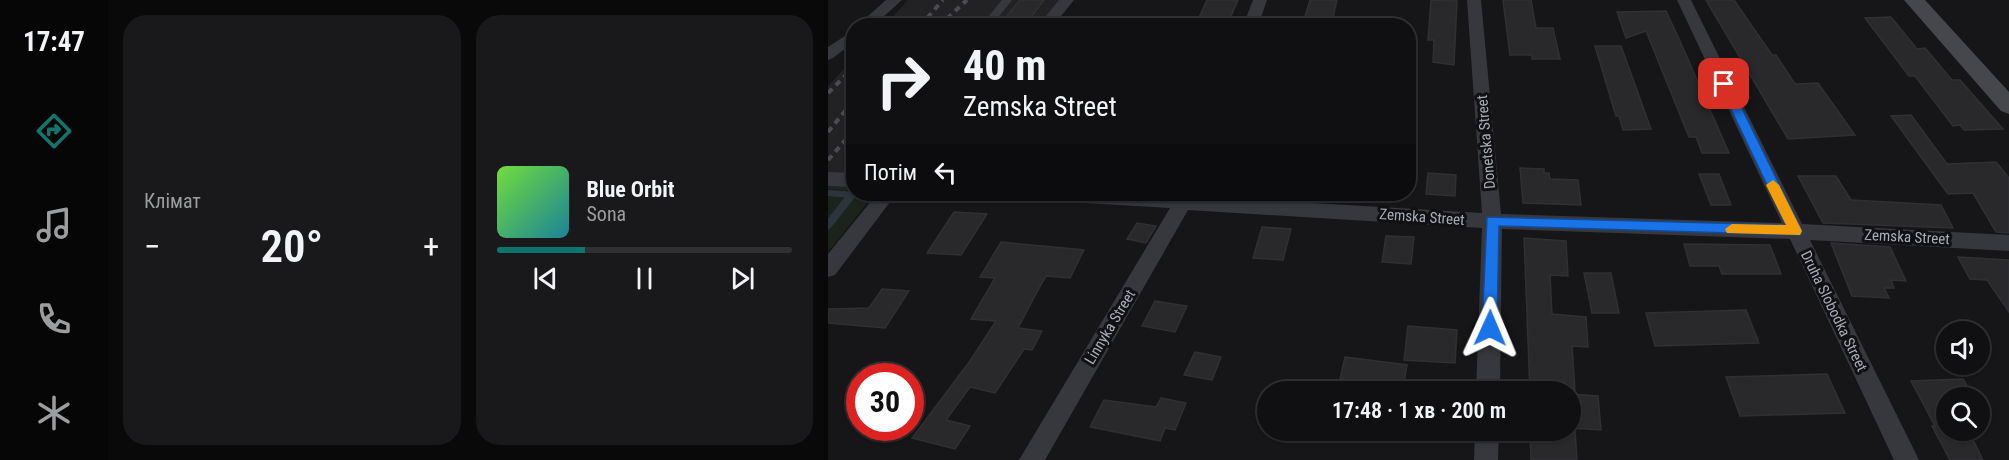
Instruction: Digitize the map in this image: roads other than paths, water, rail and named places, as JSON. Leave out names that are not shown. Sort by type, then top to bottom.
[{"type":"street","points":[[874,18],[895,0]]},
{"type":"street","points":[[1052,18],[1067,0]]},
{"type":"street","points":[[1253,18],[1260,0]]},
{"type":"street","name":"Donetska Street","points":[[1474,0],[1492,221],[1488,381]]},
{"type":"street","name":"Druha Slobodka Street","points":[[1684,0],[1907,460]]},
{"type":"street","points":[[1914,0],[2009,106]]},
{"type":"street","points":[[828,55],[846,40]]},
{"type":"street","points":[[828,178],[846,179]]},
{"type":"street","points":[[828,270],[882,201]]},
{"type":"street","name":"Linnyka Street","points":[[1031,460],[1184,201]]},
{"type":"street","name":"Zemska Street","points":[[1226,201],[1492,221],[1795,231],[2009,243]]},
{"type":"street","points":[[1486,460],[1487,441]]},
{"type":"lane","points":[[992,18],[1007,0]]},
{"type":"waterway","points":[[828,193],[846,194]]},
{"type":"waterway","points":[[828,225],[847,201]]},
{"type":"railway","points":[[927,18],[943,0]]},
{"type":"railway","points":[[948,18],[967,0]]},
{"type":"railway","points":[[828,93],[846,75]]},
{"type":"railway","points":[[828,132],[846,110]]},
{"type":"railway","points":[[828,160],[846,139]]}]
